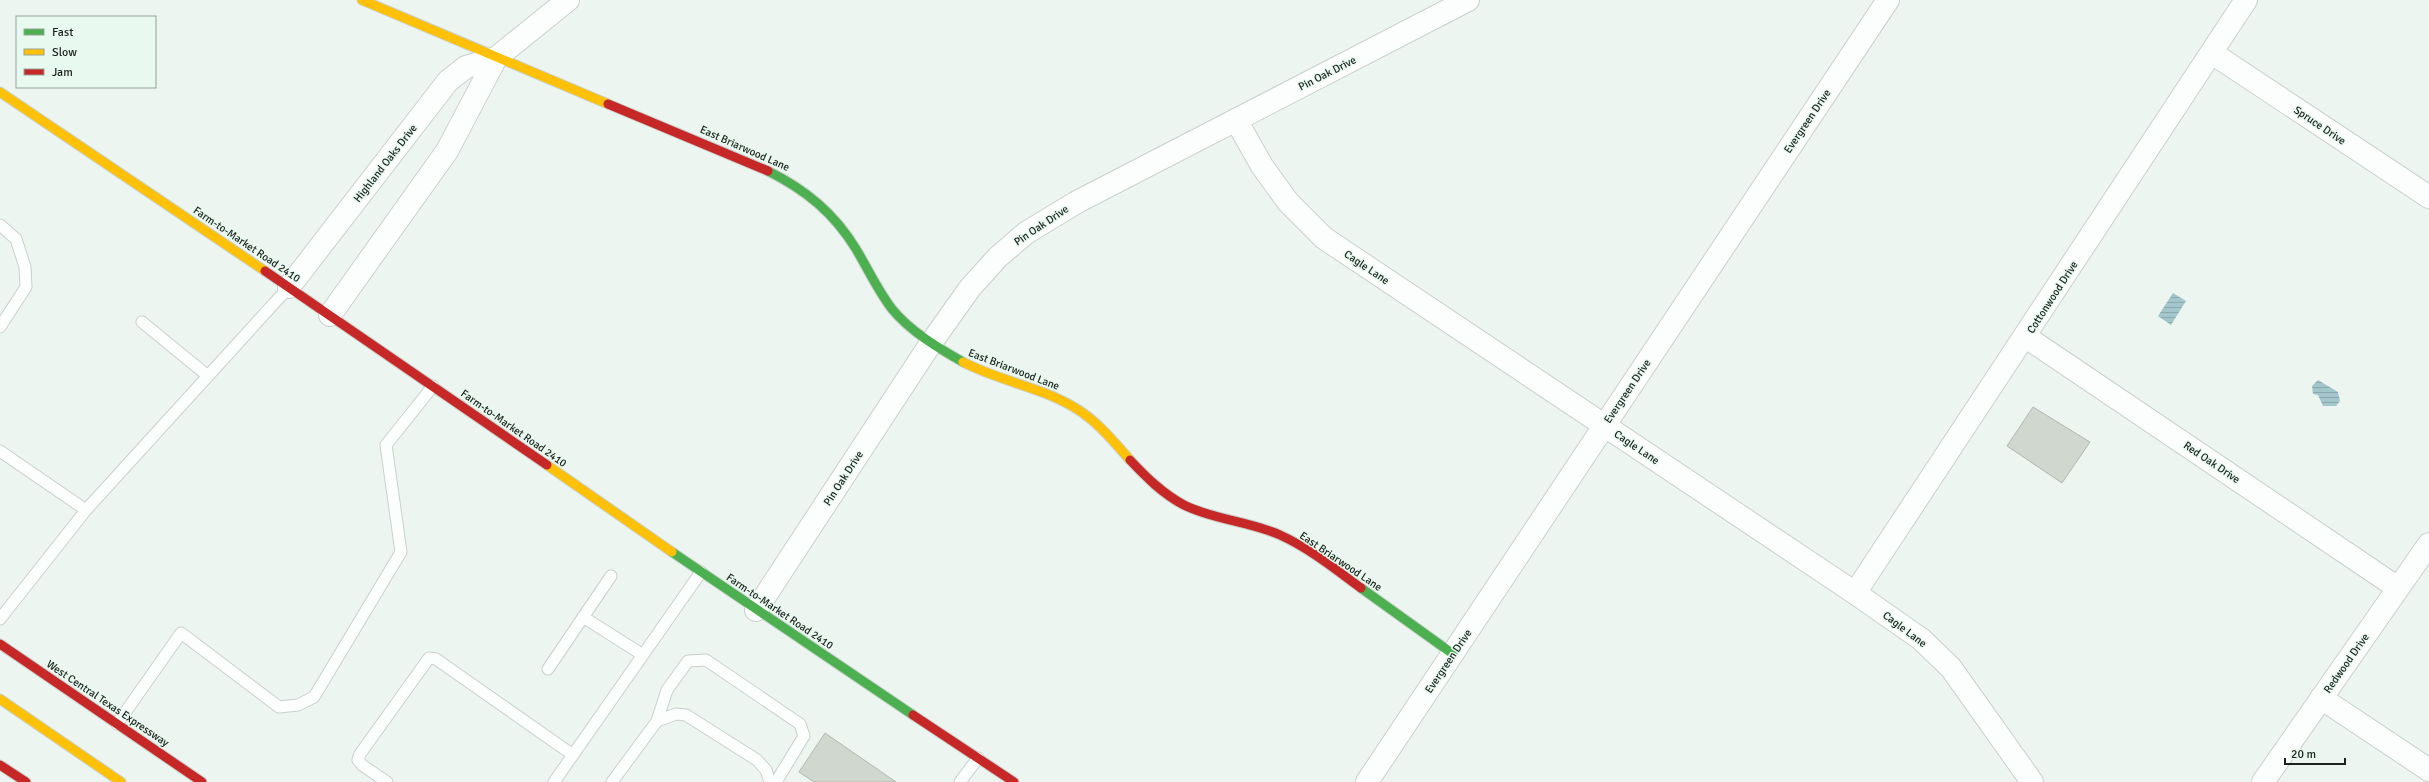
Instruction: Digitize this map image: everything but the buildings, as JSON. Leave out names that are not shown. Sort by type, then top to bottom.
[{"type":"main road","name":"East Briarwood Lane","points":[[362,0],[496,58],[757,165],[789,180],[809,194],[835,218],[863,259],[885,299],[913,329],[931,342],[965,364],[1053,396],[1079,410],[1108,435],[1151,481],[1173,499],[1203,512],[1244,522],[1281,536],[1318,557],[1452,654]]},
{"type":"main road","name":"Farm-to-Market Road 2410","points":[[0,92],[330,315],[756,610],[1014,782]]},
{"type":"main road","name":"West Central Texas Expressway","points":[[0,644],[202,782]]},
{"type":"main road","points":[[0,699],[121,782]]},
{"type":"main road","points":[[0,765],[26,782]]},
{"type":"street","name":"Highland Oaks Drive","points":[[289,287],[448,81],[466,67],[496,58],[568,0]]},
{"type":"street","name":"Pin Oak Drive","points":[[756,610],[931,342],[970,288],[998,257],[1026,233],[1077,202],[1468,0]]},
{"type":"street","name":"Evergreen Drive","points":[[1367,782],[1888,0]]},
{"type":"street","name":"Cottonwood Drive","points":[[1855,592],[2026,337],[2246,0]]},
{"type":"street","name":"Spruce Drive","points":[[2212,53],[2429,197]]},
{"type":"street","name":"Highland Oaks Drive","points":[[330,315],[447,151],[496,58]]},
{"type":"street","name":"Cagle Lane","points":[[1236,120],[1262,166],[1288,202],[1324,238],[1855,592],[1921,639],[1951,668],[2032,782]]},
{"type":"street","name":"Red Oak Drive","points":[[2026,337],[2398,588]]},
{"type":"street","name":"Redwood Drive","points":[[2263,782],[2429,544]]},
{"type":"street","points":[[2321,698],[2429,770]]},
{"type":"lane","points":[[0,225],[16,239],[25,267],[26,287],[0,327]]},
{"type":"lane","points":[[0,619],[86,510],[289,287]]},
{"type":"lane","points":[[142,322],[208,376]]},
{"type":"lane","points":[[117,724],[181,633],[279,707],[298,705],[314,697],[402,552],[386,445],[433,386]]},
{"type":"lane","points":[[0,451],[86,510]]},
{"type":"lane","points":[[554,782],[701,572]]},
{"type":"lane","points":[[548,669],[611,576]]},
{"type":"lane","points":[[584,617],[643,655]]},
{"type":"lane","points":[[387,782],[362,765],[358,760],[360,754],[429,658],[436,659],[573,755]]},
{"type":"lane","points":[[612,782],[657,721],[666,690],[688,661],[706,660],[800,724],[804,736],[776,782]]},
{"type":"lane","points":[[657,721],[676,714],[686,715],[763,765],[770,782]]},
{"type":"lane","points":[[960,782],[978,758]]},
{"type":"water","points":[[2173,293],[2186,301],[2171,325],[2158,316]]},
{"type":"water","points":[[2318,380],[2338,392],[2340,401],[2336,406],[2323,406],[2318,395],[2313,394],[2312,386]]},
{"type":"traffic: fast","points":[[768,171],[795,186],[829,214],[856,249],[882,295],[892,309],[907,325],[944,351],[963,362]]},
{"type":"traffic: fast","points":[[672,552],[913,715]]},
{"type":"traffic: fast","points":[[1361,588],[1453,654]]},
{"type":"traffic: slow","points":[[362,0],[608,104]]},
{"type":"traffic: slow","points":[[0,92],[265,271]]},
{"type":"traffic: slow","points":[[963,362],[977,369],[1035,389],[1064,401],[1085,414],[1099,426],[1130,460]]},
{"type":"traffic: slow","points":[[547,465],[672,552]]},
{"type":"traffic: slow","points":[[0,699],[121,782]]},
{"type":"traffic: jam","points":[[608,104],[768,171]]},
{"type":"traffic: jam","points":[[265,271],[547,465]]},
{"type":"traffic: jam","points":[[1130,460],[1149,479],[1176,501],[1195,510],[1268,530],[1291,540],[1312,552],[1361,588]]},
{"type":"traffic: jam","points":[[0,644],[202,782]]},
{"type":"traffic: jam","points":[[913,715],[1014,782]]},
{"type":"traffic: jam","points":[[0,765],[26,782]]}]
